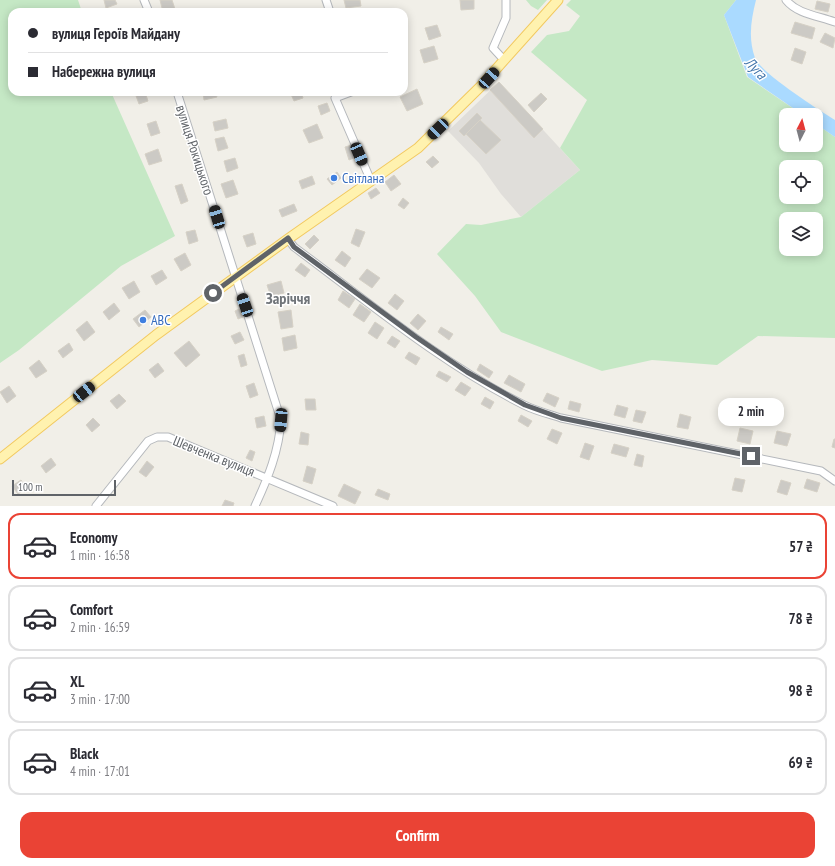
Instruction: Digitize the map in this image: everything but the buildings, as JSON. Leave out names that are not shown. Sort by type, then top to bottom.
[{"type":"main road","points":[[0,459],[156,335],[288,238],[418,148],[481,86],[558,0]]},
{"type":"street","points":[[504,60],[493,48],[506,18],[506,0]]},
{"type":"street","points":[[786,0],[790,5],[805,13],[835,22]]},
{"type":"street","name":"вулиця Рокицького","points":[[178,96],[281,420],[279,442],[268,478],[255,506]]},
{"type":"street","points":[[340,96],[335,98],[371,181]]},
{"type":"street","points":[[288,238],[294,247],[416,337],[467,372],[525,405],[561,418],[821,471],[835,481]]},
{"type":"street","name":"Шевченка вулиця","points":[[96,506],[148,441],[157,437],[168,437],[333,506]]},
{"type":"shaded area","points":[[499,82],[580,170],[521,217],[501,194],[479,163],[448,131]]},
{"type":"green space","points":[[0,0],[78,0],[81,8],[8,8],[8,96],[113,96],[175,236],[121,266],[19,350],[0,363]]},
{"type":"green space","points":[[526,0],[547,0],[538,10],[531,6]]},
{"type":"green space","points":[[571,0],[736,0],[724,15],[747,77],[793,108],[779,108],[779,152],[823,152],[823,129],[835,137],[835,338],[758,336],[717,365],[652,360],[602,371],[501,332],[475,296],[437,254],[466,224],[481,225],[521,217],[580,170],[560,148],[587,100],[531,52],[547,35],[569,31],[580,16],[566,5]]},
{"type":"water","name":"Луга","points":[[736,0],[756,0],[751,36],[755,58],[768,73],[779,82],[817,108],[793,108],[748,77],[724,15]]},
{"type":"water","points":[[823,112],[835,120],[835,137],[823,129]]},
{"type":"place","name":"Світлана","points":[[334,178]]},
{"type":"place","name":"ABC","points":[[143,320]]},
{"type":"district","name":"Заріччя","points":[[288,298]]},
{"type":"route","points":[[213,293],[288,238],[294,247],[416,337],[467,372],[525,405],[561,418],[751,456]]}]
